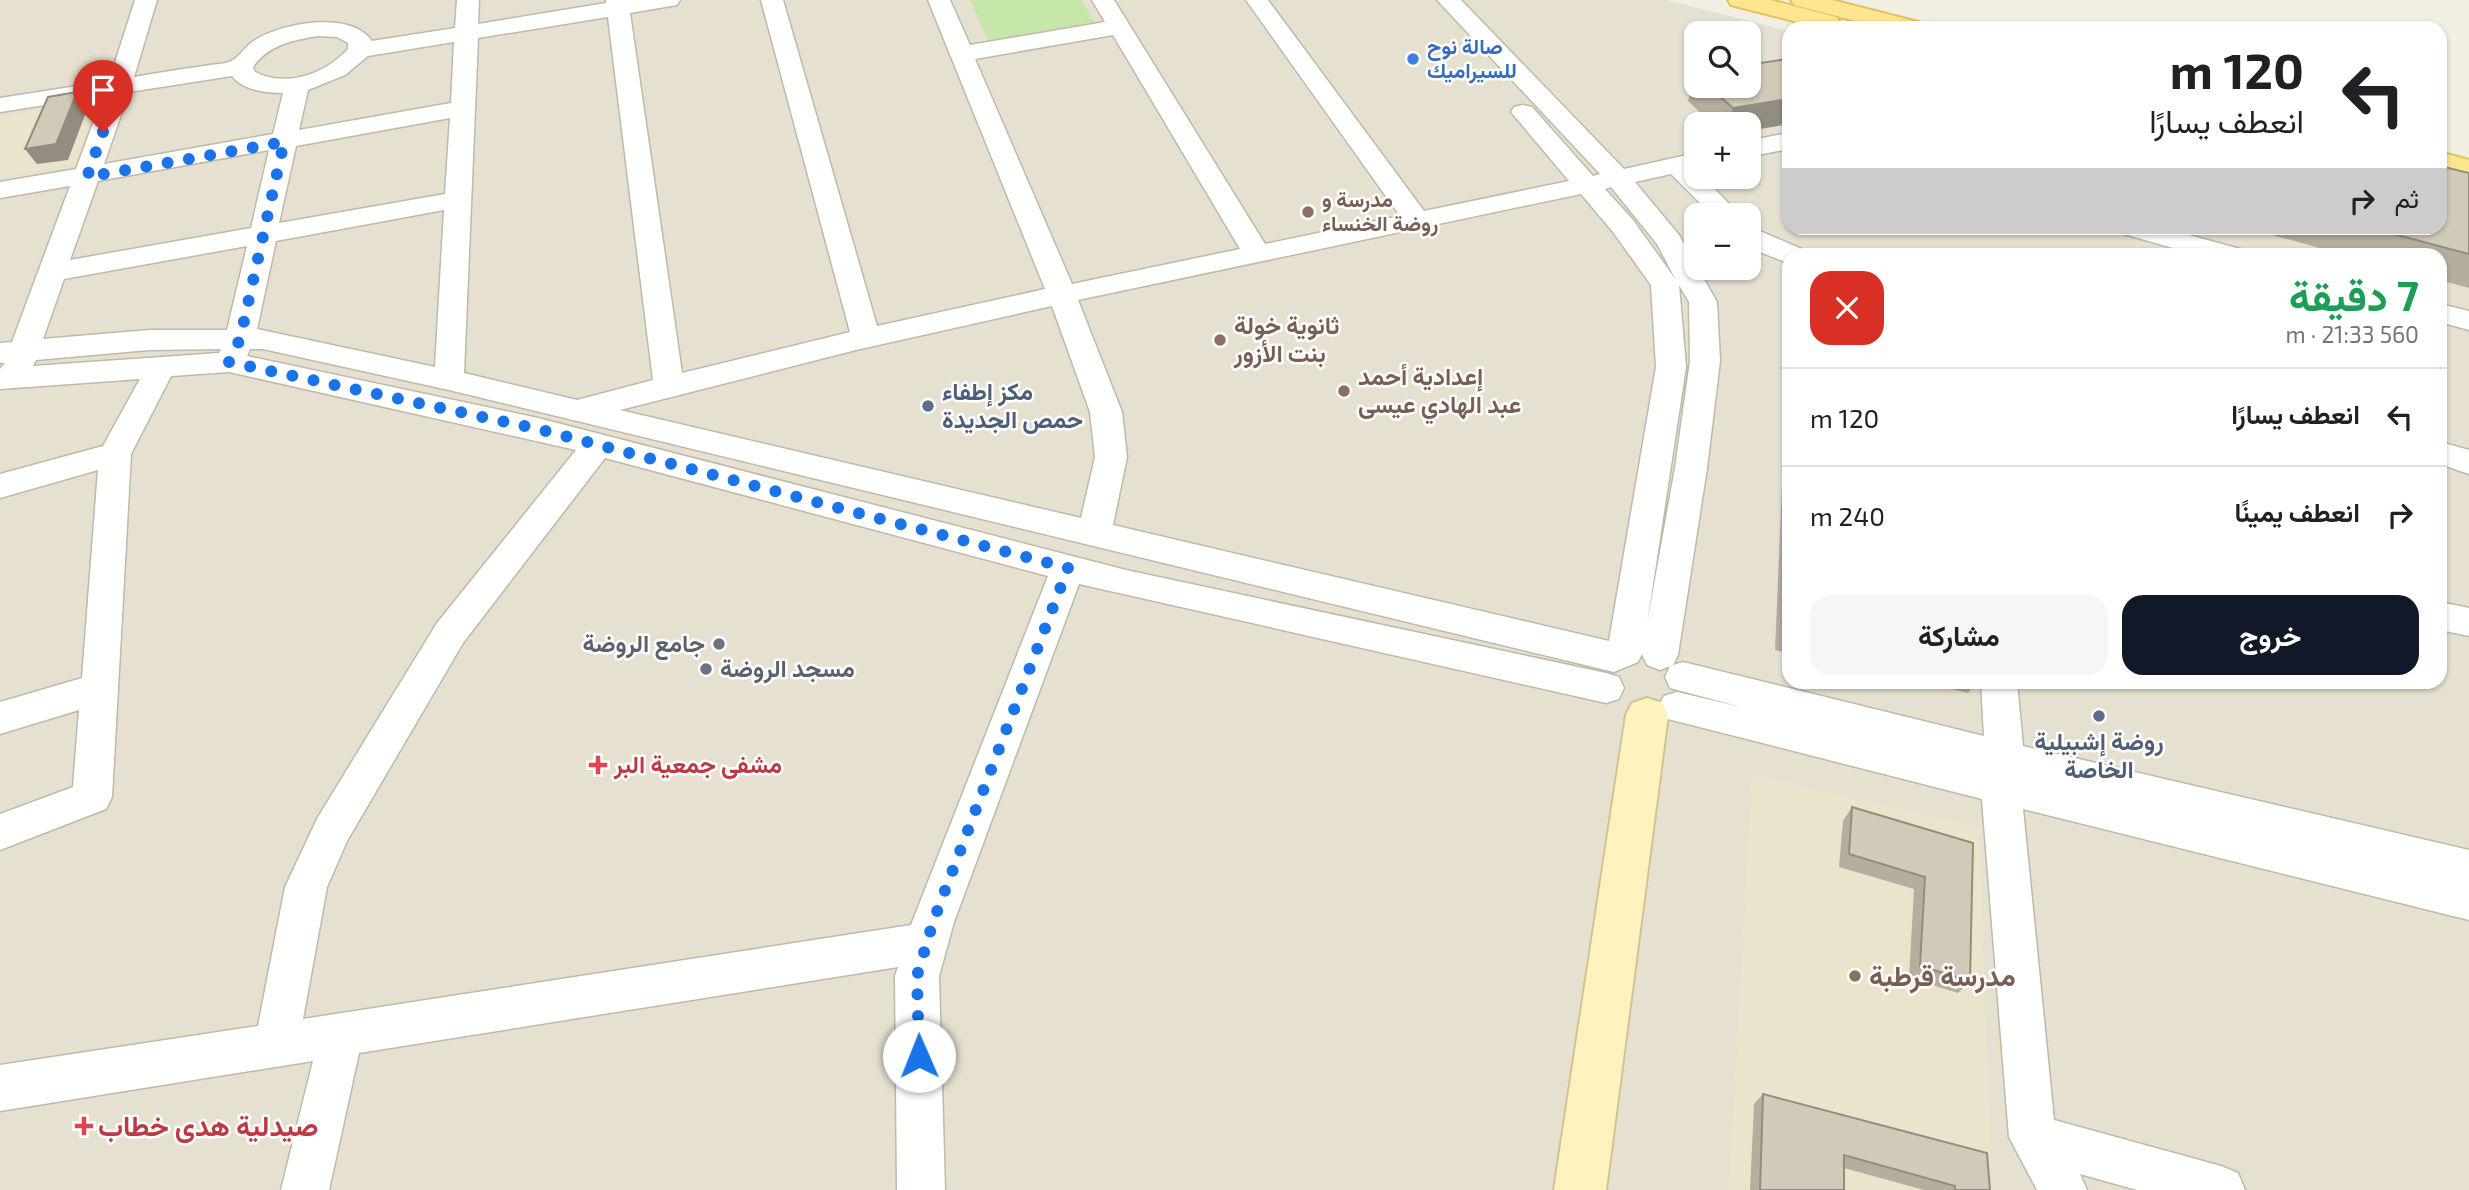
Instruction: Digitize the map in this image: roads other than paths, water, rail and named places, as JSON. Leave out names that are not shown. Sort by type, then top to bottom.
[{"type":"main road","points":[[1740,0],[1822,21]]},
{"type":"main road","points":[[1802,0],[1885,21]]},
{"type":"main road","points":[[2447,163],[2469,169]]},
{"type":"main road","points":[[2447,180],[2469,186]]},
{"type":"street","points":[[9,365],[52,272],[119,86],[146,0]]},
{"type":"street","points":[[449,380],[468,0]]},
{"type":"street","points":[[360,50],[617,4],[669,0]]},
{"type":"street","points":[[772,0],[866,338]]},
{"type":"street","points":[[939,0],[1062,295],[1106,412],[1111,457],[1094,535]]},
{"type":"street","points":[[1103,0],[1257,254]]},
{"type":"street","points":[[1257,0],[1417,221]]},
{"type":"street","points":[[1422,0],[1588,185],[1623,226],[1665,284],[1671,367],[1645,679],[1580,1190]]},
{"type":"street","points":[[1448,0],[1618,179],[1669,241],[1703,302],[1705,360],[1691,468],[1645,679]]},
{"type":"street","points":[[617,4],[669,385]]},
{"type":"street","points":[[307,20],[352,34],[360,41],[360,50],[351,62],[337,71],[297,84],[269,86],[253,82],[244,76],[241,67],[248,55],[260,45],[307,20]]},
{"type":"street","points":[[961,54],[1119,27]]},
{"type":"street","points":[[0,106],[241,67]]},
{"type":"street","points":[[235,351],[297,84]]},
{"type":"street","points":[[0,190],[87,177],[461,109]]},
{"type":"street","points":[[1761,146],[1782,142]]},
{"type":"street","points":[[576,410],[866,338],[1684,163]]},
{"type":"street","points":[[1706,189],[1718,203]]},
{"type":"street","points":[[52,272],[264,232],[457,200]]},
{"type":"street","points":[[2159,235],[2205,248]]},
{"type":"street","points":[[1761,242],[1782,251]]},
{"type":"street","points":[[2447,315],[2469,321]]},
{"type":"street","points":[[9,365],[160,367],[235,351],[263,339],[449,380],[1094,535],[2003,773],[2469,901]]},
{"type":"street","points":[[9,365],[149,340],[235,351],[1126,583],[1645,679]]},
{"type":"street","points":[[0,832],[92,797],[115,454],[160,367]]},
{"type":"street","points":[[276,1045],[306,887],[332,830],[450,633],[598,445]]},
{"type":"street","points":[[0,486],[115,454]]},
{"type":"street","points":[[2447,455],[2469,462]]},
{"type":"street","points":[[921,1190],[917,976],[1068,568]]},
{"type":"street","points":[[2447,618],[2469,622]]},
{"type":"street","points":[[0,718],[100,688]]},
{"type":"street","points":[[1998,689],[2032,1137],[2063,1190]]},
{"type":"street","points":[[2003,773],[2469,868]]},
{"type":"street","points":[[0,1088],[928,942]]},
{"type":"street","points":[[305,1190],[341,1035]]},
{"type":"street","points":[[2032,1137],[2221,1190]]},
{"type":"place","name":"صالة نوح للسيراميك","points":[[1413,59]]},
{"type":"place","name":"مدرسة و روضة الخنساء","points":[[1308,212]]},
{"type":"place","name":"ثانوية خولة بنت الأزور","points":[[1220,340]]},
{"type":"place","name":"إعدادية أحمد عبد الهادي عيسى","points":[[1344,391]]},
{"type":"place","name":"مكز إطفاء حمص الجديدة","points":[[928,406]]},
{"type":"place","name":"جامع الروضة","points":[[719,644]]},
{"type":"place","name":"مسجد الروضة","points":[[706,669]]},
{"type":"place","name":"روضة إشبيلية الخاصة","points":[[2099,716]]},
{"type":"place","name":"مشفى جمعية البر","points":[[598,765]]},
{"type":"place","name":"مدرسة قرطبة","points":[[1855,976]]},
{"type":"place","name":"صيدلية هدى خطاب","points":[[84,1126]]}]
